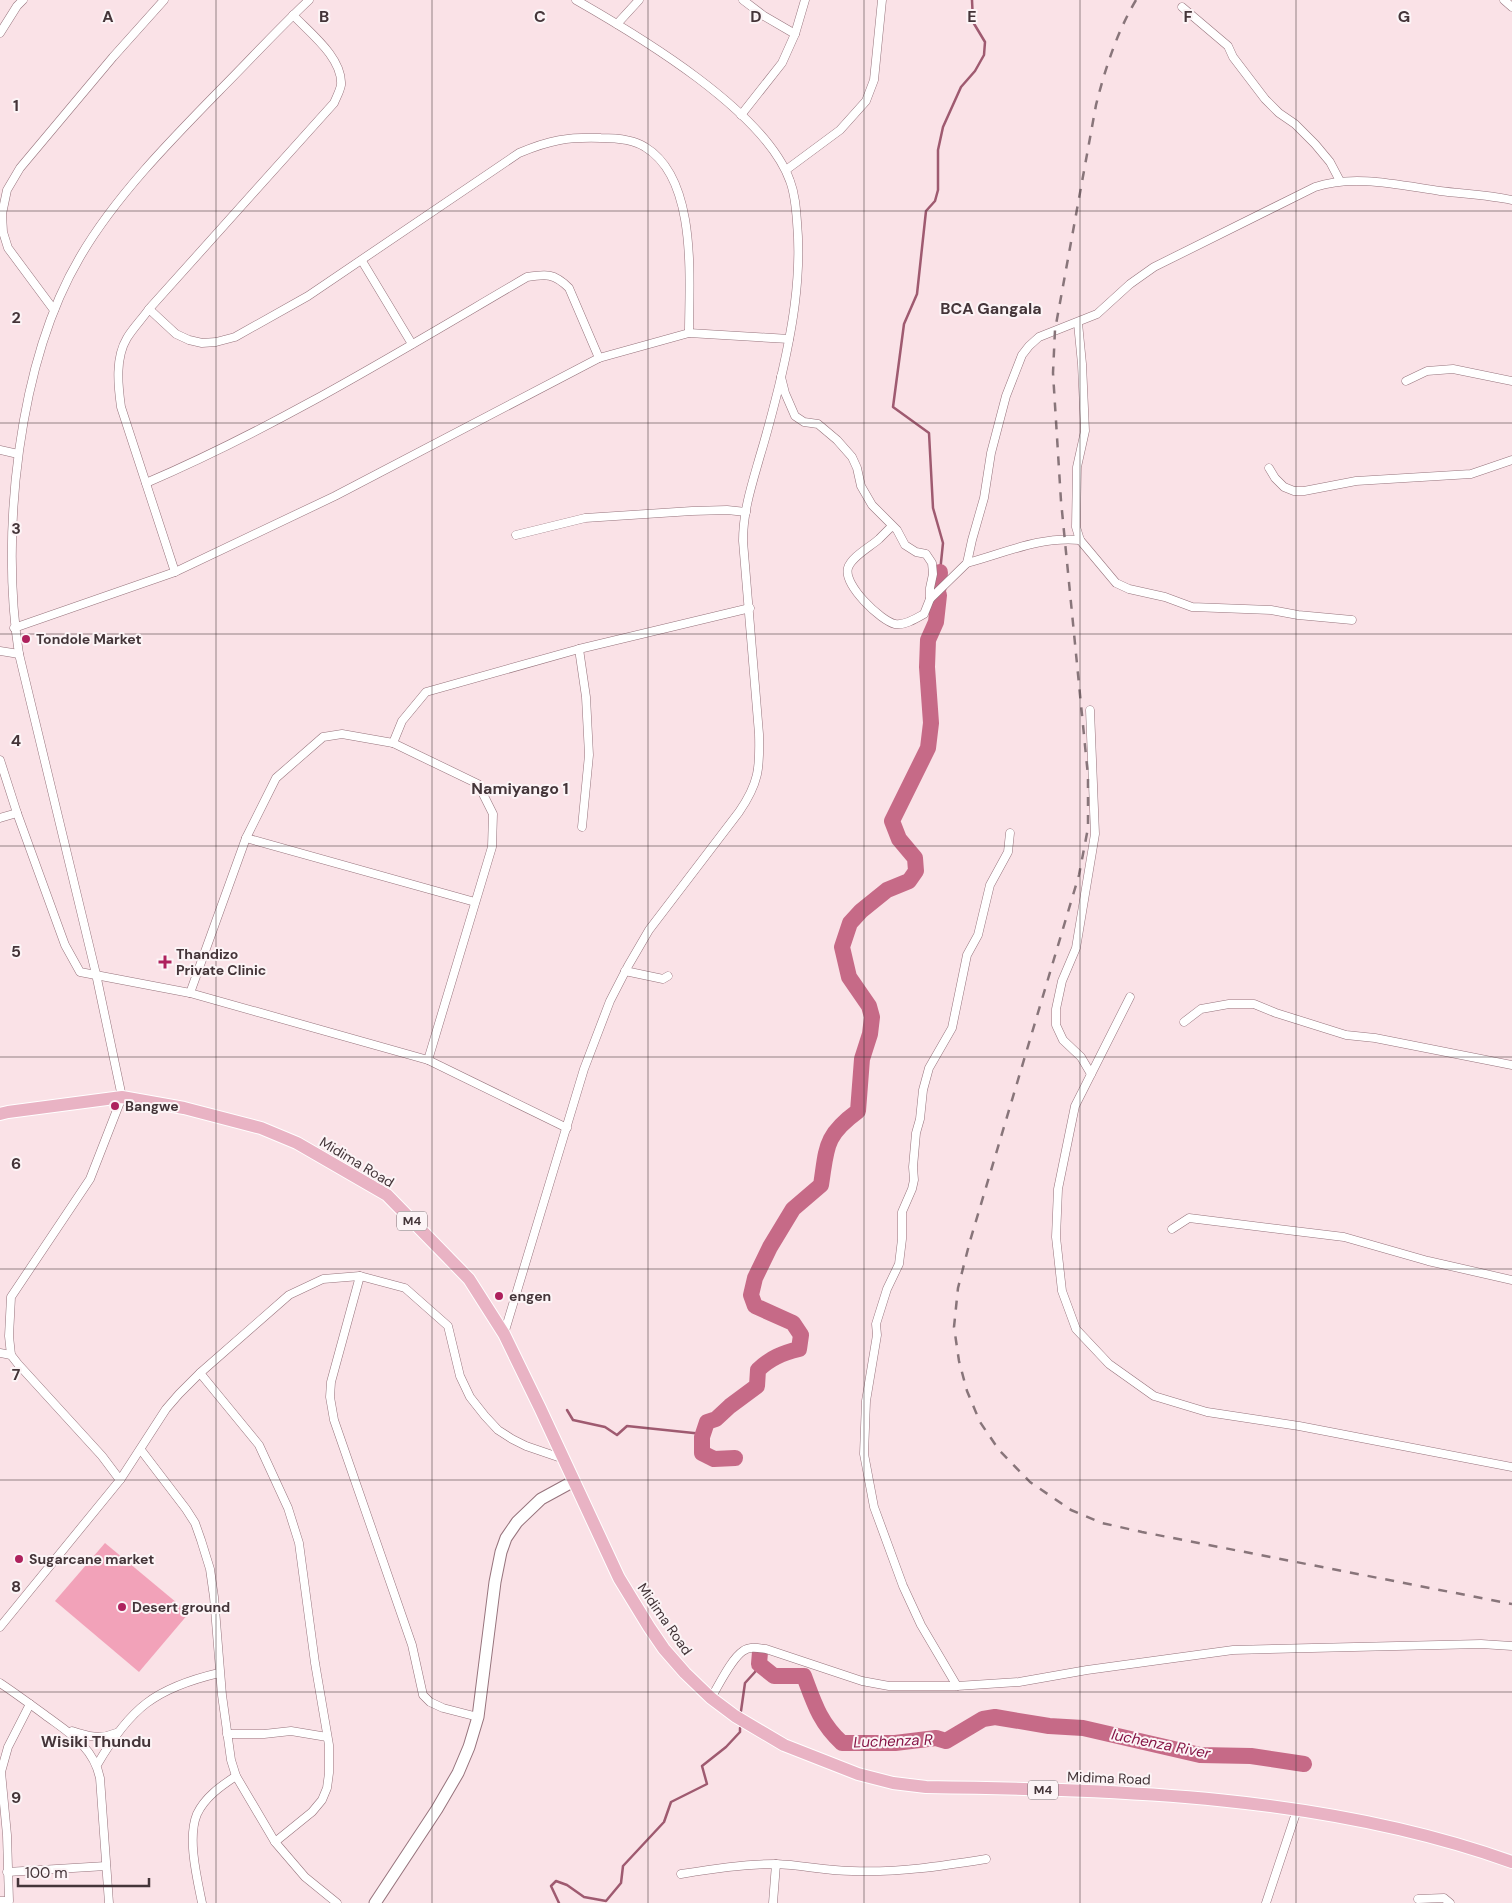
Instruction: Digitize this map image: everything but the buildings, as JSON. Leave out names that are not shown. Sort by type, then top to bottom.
[{"type":"main road","name":"Midima Road","points":[[0,1114],[122,1097],[184,1108],[261,1128],[297,1143],[387,1195],[469,1279],[504,1334],[619,1578],[664,1649],[711,1698],[735,1716],[784,1746],[858,1774],[893,1783],[926,1787],[1171,1795],[1297,1810],[1367,1822],[1430,1836],[1512,1862]]},
{"type":"street","points":[[0,33],[23,0]]},
{"type":"street","points":[[54,310],[8,248],[3,232],[2,214],[7,190],[20,168],[164,0]]},
{"type":"street","points":[[11,1355],[9,1336],[11,1297],[90,1179],[122,1097],[96,974],[14,628],[11,555],[15,479],[23,423],[36,364],[54,310],[84,250],[101,224],[182,130],[293,15],[310,0]]},
{"type":"street","points":[[504,1334],[596,1034],[610,1001],[649,930],[739,812],[751,794],[756,782],[760,753],[759,734],[743,541],[746,512],[789,339],[797,286],[799,253],[794,195],[786,170],[763,138],[741,115],[704,82],[618,24],[576,0]]},
{"type":"street","points":[[618,24],[639,0]]},
{"type":"street","points":[[743,0],[764,16],[796,34]]},
{"type":"street","points":[[741,115],[782,63],[796,34],[805,0]]},
{"type":"street","points":[[786,170],[840,130],[866,101],[874,80],[882,0]]},
{"type":"street","points":[[1504,0],[1512,7]]},
{"type":"street","points":[[1182,7],[1228,46],[1265,99],[1279,113],[1296,124],[1315,144],[1330,162],[1340,181]]},
{"type":"street","points":[[175,572],[121,407],[118,385],[119,359],[126,338],[149,310],[334,104],[341,85],[339,71],[334,58],[293,15]]},
{"type":"street","points":[[149,310],[176,334],[189,340],[202,343],[216,342],[235,337],[308,296],[519,153],[540,144],[571,137],[616,138],[643,145],[654,153],[663,163],[674,183],[682,205],[688,247],[689,333]]},
{"type":"street","points":[[967,563],[984,498],[991,453],[1006,396],[1018,362],[1029,346],[1039,337],[1097,314],[1130,284],[1154,268],[1315,187],[1340,181],[1377,182],[1512,200]]},
{"type":"street","points":[[362,261],[412,344]]},
{"type":"street","points":[[146,483],[196,462],[292,414],[527,277],[549,275],[560,279],[569,288],[599,358]]},
{"type":"street","points":[[1078,323],[1085,431],[1077,467],[1076,527],[1080,540],[1116,583],[1192,607],[1271,610],[1298,615],[1352,620]]},
{"type":"street","points":[[14,628],[175,572],[335,496],[599,358],[689,333],[789,339]]},
{"type":"street","points":[[1406,381],[1427,371],[1453,369],[1512,381]]},
{"type":"street","points":[[781,375],[785,393],[795,416],[804,422],[818,424],[837,440],[852,457],[866,495],[892,526],[905,545],[916,552],[926,554],[932,563],[933,574],[930,598],[924,614],[897,625],[886,620],[868,605],[853,588],[847,569],[851,562],[892,526]]},
{"type":"street","points":[[0,450],[18,454]]},
{"type":"street","points":[[1269,468],[1284,487],[1294,491],[1304,491],[1356,481],[1418,476],[1465,475],[1512,460]]},
{"type":"street","points":[[516,535],[585,518],[692,511],[726,510],[746,512]]},
{"type":"street","points":[[930,598],[967,563],[1046,540],[1064,538],[1080,540]]},
{"type":"street","points":[[393,742],[402,721],[426,692],[579,649],[750,608]]},
{"type":"street","points":[[579,649],[586,697],[589,755],[582,827]]},
{"type":"street","points":[[0,651],[19,654]]},
{"type":"street","points":[[1090,710],[1095,834],[1076,948],[1062,981],[1056,1009],[1056,1025],[1063,1040],[1081,1057],[1091,1074]]},
{"type":"street","points":[[190,993],[246,838],[276,778],[323,737],[342,734],[393,742],[478,784],[492,814],[492,848],[428,1060]]},
{"type":"street","points":[[0,760],[17,813],[65,944],[80,972],[190,993],[428,1060],[567,1128]]},
{"type":"street","points":[[0,818],[17,813]]},
{"type":"street","points":[[957,1686],[921,1625],[903,1586],[874,1507],[864,1454],[866,1400],[877,1335],[876,1324],[887,1289],[899,1264],[902,1239],[902,1212],[914,1180],[916,1134],[920,1119],[923,1090],[929,1068],[952,1028],[967,955],[978,934],[990,885],[1008,852],[1010,833]]},
{"type":"street","points":[[246,838],[475,902]]},
{"type":"street","points":[[626,971],[663,978],[668,976]]},
{"type":"street","points":[[1130,997],[1075,1106],[1058,1189],[1056,1237],[1062,1292],[1076,1329],[1109,1364],[1154,1396],[1207,1412],[1299,1426],[1512,1467]]},
{"type":"street","points":[[1184,1022],[1201,1009],[1228,1004],[1254,1004],[1276,1013],[1346,1035],[1375,1038],[1512,1065]]},
{"type":"street","points":[[1172,1229],[1189,1218],[1344,1238],[1428,1261],[1512,1280]]},
{"type":"street","points":[[360,1276],[331,1382],[330,1397],[334,1420],[412,1644],[423,1695],[430,1702],[443,1708],[478,1717]]},
{"type":"street","points":[[0,1627],[120,1480],[166,1409],[200,1373],[289,1295],[323,1279],[360,1276],[405,1288],[448,1326],[460,1376],[470,1397],[498,1430],[526,1446],[564,1459]]},
{"type":"street","points":[[0,1352],[11,1355],[102,1456],[120,1480]]},
{"type":"street","points":[[200,1373],[259,1445],[288,1508],[299,1543],[327,1737],[329,1774],[327,1788],[322,1800],[312,1812],[275,1842]]},
{"type":"street","points":[[141,1450],[195,1523],[210,1569],[227,1734],[236,1776],[275,1842],[305,1877],[337,1903]]},
{"type":"street","points":[[375,1903],[426,1827],[458,1773],[469,1747],[478,1717],[495,1582],[506,1538],[517,1522],[541,1498],[574,1481]]},
{"type":"street","points":[[711,1698],[737,1656],[744,1650],[754,1647],[766,1649],[862,1681],[890,1686],[957,1686],[1019,1682],[1088,1670],[1233,1650],[1471,1644],[1512,1646]]},
{"type":"street","points":[[97,1765],[118,1732],[142,1706],[173,1686],[220,1673]]},
{"type":"street","points":[[0,1683],[68,1730],[97,1765],[100,1778],[109,1903]]},
{"type":"street","points":[[0,1901],[9,1902],[2,1772],[8,1747],[30,1704]]},
{"type":"street","points":[[68,1730],[95,1737],[109,1736],[118,1732]]},
{"type":"street","points":[[227,1734],[264,1734],[291,1731],[327,1737]]},
{"type":"street","points":[[202,1903],[195,1864],[193,1838],[197,1815],[200,1808],[218,1788],[236,1776]]},
{"type":"street","points":[[1266,1903],[1297,1810]]},
{"type":"street","points":[[681,1874],[776,1864],[862,1871],[915,1869],[986,1859]]},
{"type":"street","points":[[773,1903],[776,1864]]},
{"type":"street","points":[[7,1872],[106,1866]]},
{"type":"street","points":[[1418,1899],[1444,1898],[1450,1903]]},
{"type":"shaded area","name":"Desert ground","points":[[105,1543],[189,1613],[139,1672],[55,1601]]},
{"type":"waterway","points":[[940,572],[943,543],[933,508],[929,433],[893,407],[904,324],[917,294],[926,211],[935,201],[938,190],[938,150],[943,127],[961,87],[975,71],[984,55],[985,42],[973,22],[972,0]]},
{"type":"waterway","points":[[939,587],[940,572]]},
{"type":"waterway","points":[[735,1458],[714,1459],[702,1453],[702,1437],[707,1422],[716,1419],[757,1386],[758,1370],[767,1362],[799,1349],[801,1335],[793,1323],[755,1306],[751,1295],[755,1278],[770,1247],[793,1209],[821,1185],[826,1151],[833,1135],[858,1111],[862,1059],[870,1034],[872,1017],[869,1006],[849,977],[842,947],[850,923],[861,911],[887,890],[909,881],[916,871],[915,858],[899,839],[892,821],[928,748],[931,723],[927,667],[928,640],[936,622],[939,595]]},
{"type":"waterway","points":[[567,1410],[573,1420],[605,1427],[617,1435],[627,1426],[703,1434]]},
{"type":"waterway","name":"Luchenza R","points":[[760,1652],[759,1664],[774,1676],[804,1676],[823,1720],[842,1743],[895,1743],[936,1738],[946,1741],[983,1719],[995,1717],[1049,1726],[1083,1728],[1200,1755],[1251,1756],[1304,1764]]},
{"type":"waterway","points":[[741,1711],[745,1683],[755,1672],[759,1664]]},
{"type":"waterway","points":[[559,1903],[551,1886],[556,1881],[567,1885],[584,1897],[606,1901],[621,1883],[623,1866],[664,1822],[671,1802],[707,1784],[702,1766],[726,1747],[740,1732],[740,1728]]},
{"type":"railway","points":[[1136,0],[1112,51],[1096,105],[1055,330],[1053,373],[1061,501],[1088,776],[1088,828],[1079,875],[970,1241],[958,1288],[954,1327],[959,1361],[967,1391],[980,1422],[999,1450],[1030,1482],[1071,1510],[1102,1523],[1142,1532],[1512,1604]]},
{"type":"place","name":"Tondole Market","points":[[26,639]]},
{"type":"place","name":"Thandizo Private Clinic","points":[[165,962]]},
{"type":"place","name":"Bangwe","points":[[115,1106]]},
{"type":"place","name":"engen","points":[[499,1296]]},
{"type":"place","name":"Sugarcane market","points":[[19,1559]]},
{"type":"place","name":"Desert ground","points":[[122,1607]]},
{"type":"district","name":"BCA Gangala","points":[[991,308]]},
{"type":"district","name":"Namiyango 1","points":[[520,788]]},
{"type":"district","name":"Wisiki Thundu","points":[[96,1741]]},
{"type":"water label","name":"luchenza River","points":[[1161,1744]]}]
